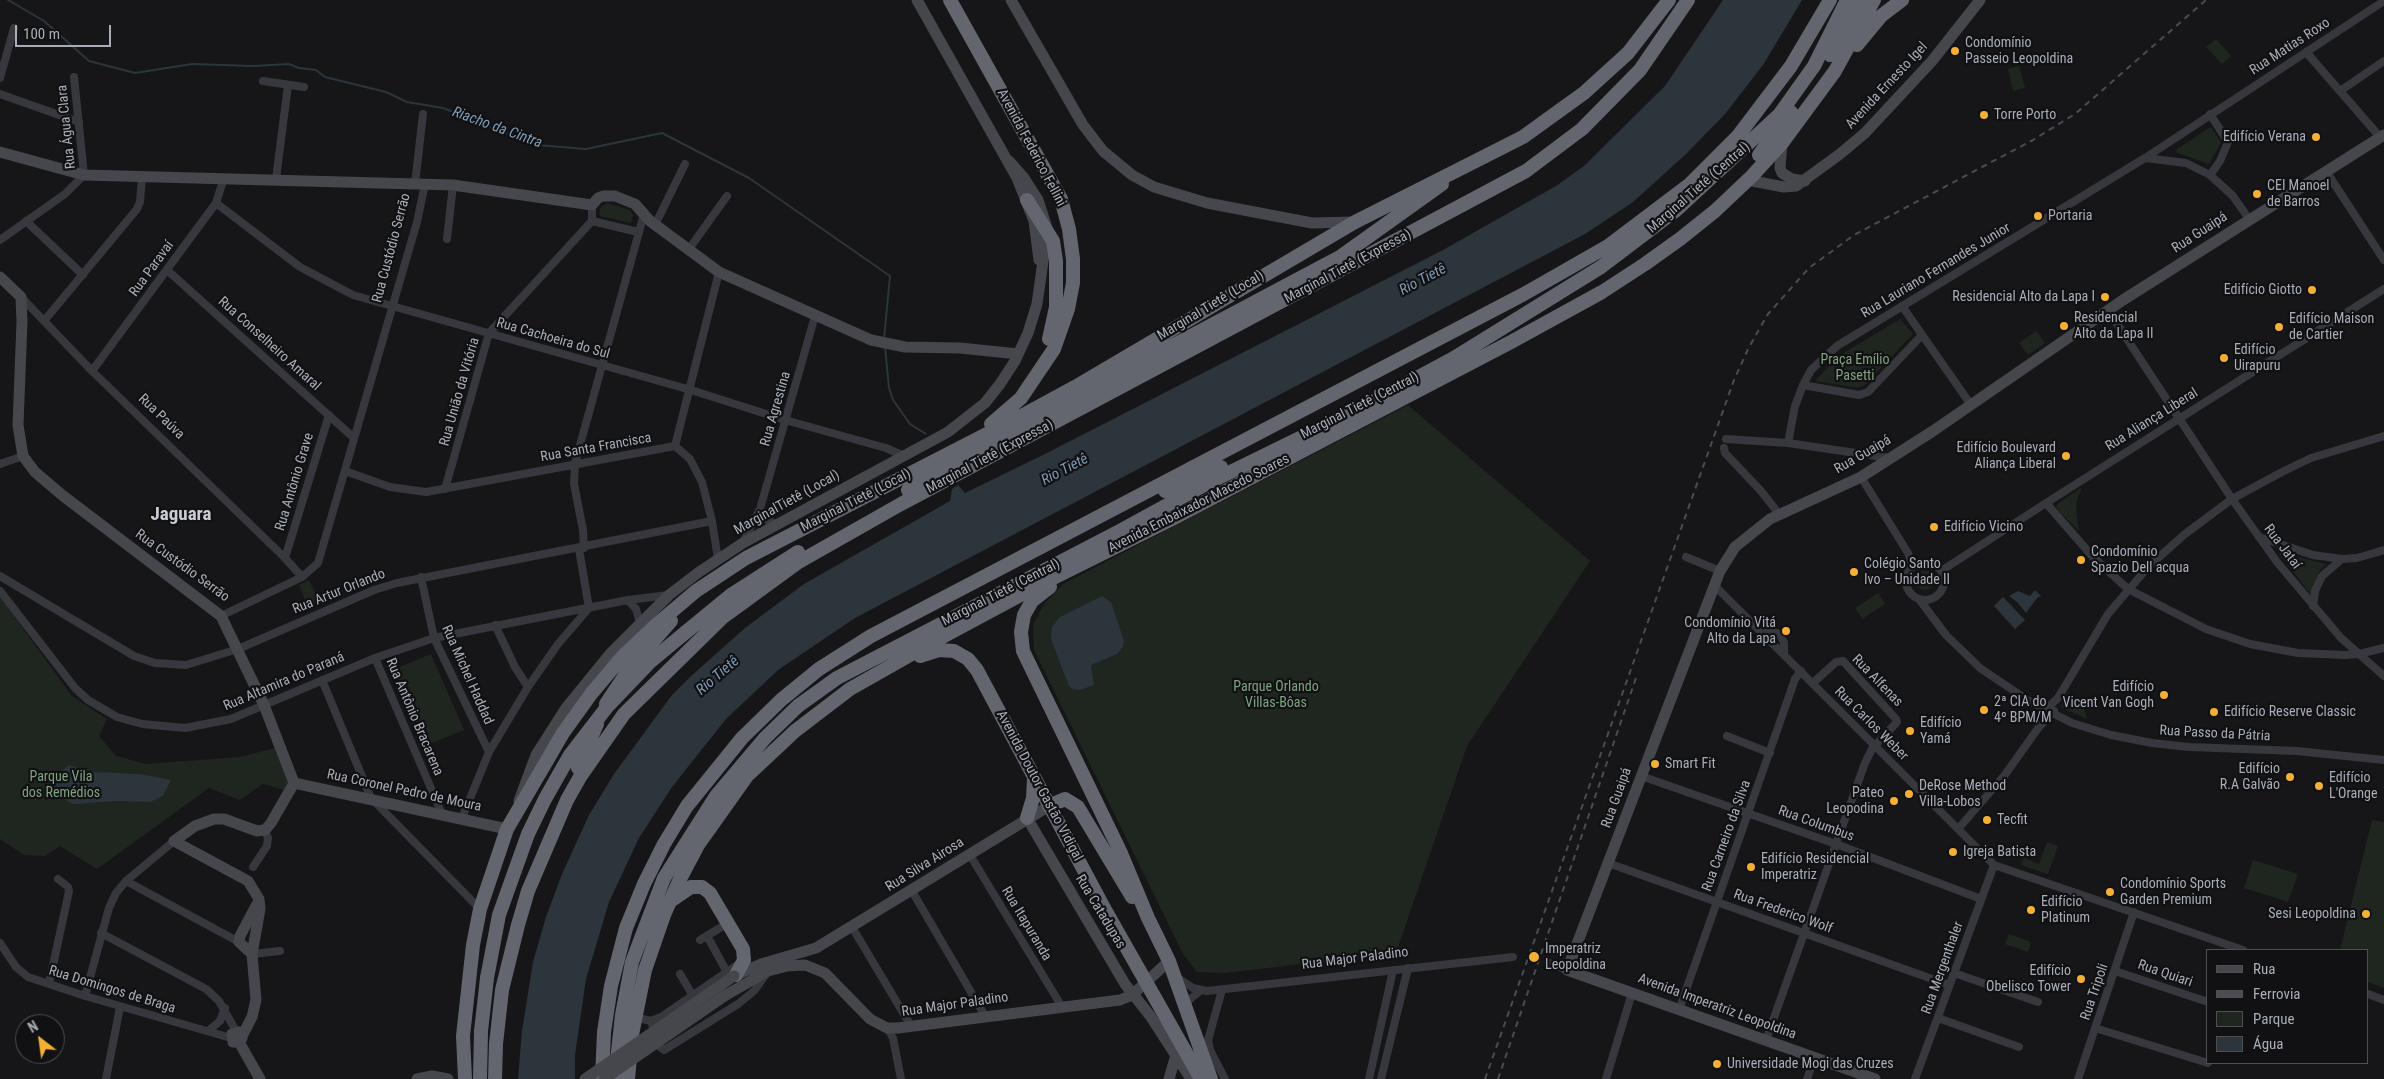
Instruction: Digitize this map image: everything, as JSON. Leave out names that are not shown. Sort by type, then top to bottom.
[{"type":"highway","name":"Avenida Federico Fellini","points":[[950,0],[1061,200],[1069,229],[1073,283],[1068,309],[1054,349],[1032,383],[1013,406],[962,445]]},
{"type":"highway","name":"Marginal Tietê (Local)","points":[[722,572],[786,536],[1075,387],[1355,222],[1416,189],[1472,164],[1530,133],[1584,94],[1633,46],[1669,0]]},
{"type":"highway","name":"Marginal Tietê (Expressa)","points":[[495,1079],[496,1044],[502,990],[523,908],[567,800],[624,714],[704,633],[755,591],[797,563],[901,504],[1526,171],[1582,129],[1640,70],[1688,0]]},
{"type":"highway","points":[[1690,184],[1755,115],[1797,58],[1830,0]]},
{"type":"highway","points":[[603,1079],[604,1032],[616,964],[633,910],[675,825],[715,770],[761,718],[800,683],[844,652],[879,632],[1574,267],[1631,231],[1731,153],[1780,104],[1797,80],[1842,0]]},
{"type":"highway","name":"Marginal Tietê (Central)","points":[[664,878],[716,796],[776,727],[822,687],[1118,532],[1136,529],[1266,463],[1363,407],[1454,358],[1601,267],[1648,233],[1778,116],[1814,66],[1847,0]]},
{"type":"highway","points":[[1645,264],[1656,250],[1714,203],[1776,142],[1821,70],[1860,0]]},
{"type":"highway","name":"Avenida Embaixador Macedo Soares","points":[[628,1079],[635,1016],[648,960],[670,902],[698,845],[747,776],[809,719],[850,689],[896,663],[1096,556],[1282,453],[1527,334],[1602,292],[1645,264],[1696,227],[1750,178],[1776,142],[1804,116],[1846,52],[1874,0]]},
{"type":"highway","points":[[1846,52],[1856,46],[1881,16],[1902,0]]},
{"type":"highway","points":[[1648,233],[1666,226],[1756,149],[1776,142]]},
{"type":"highway","points":[[1750,178],[1781,159]]},
{"type":"highway","points":[[480,1079],[481,1031],[499,914],[528,834],[570,755],[631,680],[686,632],[755,578],[860,517],[1060,406],[1340,257],[1472,164]]},
{"type":"highway","points":[[1013,406],[1044,352],[1054,322],[1058,277],[1052,241],[1027,200]]},
{"type":"highway","points":[[930,463],[951,458],[1030,418],[1060,406]]},
{"type":"highway","points":[[1093,520],[1108,518],[1263,448],[1282,453]]},
{"type":"highway","points":[[860,517],[882,508],[901,504]]},
{"type":"highway","points":[[1096,556],[1083,568],[1047,589],[1032,601],[1024,615],[1021,641],[1027,661],[1120,851],[1148,918],[1175,974],[1211,1079]]},
{"type":"highway","points":[[464,1079],[463,1036],[466,1002],[480,910],[507,829],[563,733],[590,694],[623,656],[657,624],[722,572]]},
{"type":"highway","points":[[547,847],[550,827],[602,710],[612,692],[630,668],[681,610],[722,572]]},
{"type":"highway","name":"Avenida Doutor Gastão Vidigal","points":[[896,663],[910,661],[926,652],[939,650],[954,652],[968,659],[977,670],[1034,779],[1201,1079]]},
{"type":"highway","points":[[747,776],[757,757],[786,728],[821,700],[860,674],[877,657]]},
{"type":"highway","points":[[615,1079],[626,991],[636,948],[664,878],[666,860],[693,812],[710,788],[715,770]]},
{"type":"highway","points":[[1027,818],[1033,798],[1034,779]]},
{"type":"highway","points":[[1049,806],[1064,799],[1078,807],[1138,907],[1148,918]]},
{"type":"highway","points":[[670,902],[691,887],[702,887],[714,898],[741,944],[744,960],[732,974]]},
{"type":"main road","points":[[917,0],[1009,161],[1027,200],[1037,239],[1040,276]]},
{"type":"main road","points":[[1011,0],[1083,125],[1103,150],[1132,175],[1154,187],[1207,203],[1312,223],[1355,222]]},
{"type":"main road","name":"Avenida Ernesto Igel","points":[[1750,178],[1784,187],[1796,186],[1805,181],[1864,133],[1932,61],[1980,0]]},
{"type":"main road","name":"Rua Guaipá","points":[[1568,970],[1714,586],[1720,571],[1735,547],[1763,524],[1779,514],[1860,476],[1890,458],[1972,405],[2108,310],[2382,136]]},
{"type":"main road","points":[[1776,142],[1781,159],[1780,168],[1786,177],[1805,181]]},
{"type":"main road","points":[[0,152],[84,175],[453,185],[592,205],[598,198],[607,194],[625,198],[635,204],[655,224],[719,272],[871,340],[905,348],[960,348],[1018,354]]},
{"type":"main road","points":[[1009,161],[1024,178],[1038,200],[1045,218],[1049,237],[1046,240],[1040,276]]},
{"type":"main road","name":"MarginalTietê (Local)","points":[[518,809],[528,774],[547,736],[585,683],[640,623],[669,595],[743,543],[948,432],[985,403],[1000,384],[1028,333],[1037,304],[1040,276]]},
{"type":"main road","name":"Rua Paúva","points":[[0,277],[21,297]]},
{"type":"main road","points":[[21,297],[22,322],[18,424],[23,456]]},
{"type":"main road","name":"Rua Custódio Serrão","points":[[23,456],[35,472],[62,495],[221,616]]},
{"type":"main road","points":[[221,616],[264,705],[294,783],[265,830],[257,831],[224,819],[214,819],[195,826],[174,841],[248,881],[259,899],[260,909],[252,954],[256,1000],[239,1034],[260,1079]]},
{"type":"main road","name":"Rua Coronel Pedro de Moura","points":[[294,783],[371,798],[507,829]]},
{"type":"main road","name":"Rua Silva Airosa","points":[[816,948],[1049,806]]},
{"type":"main road","name":"Rua Catadupas","points":[[1027,818],[1132,995],[1151,1016],[1191,1079]]},
{"type":"main road","points":[[252,954],[240,942],[240,936],[259,899]]},
{"type":"main road","points":[[586,1079],[732,974],[816,948],[818,958],[825,973]]},
{"type":"main road","points":[[744,960],[768,957],[781,958]]},
{"type":"main road","name":"Rua Major Paladino","points":[[603,1079],[726,995],[768,971],[787,966],[805,965],[825,973],[870,1019],[892,1031],[911,1026],[985,1016],[1112,1002],[1132,995],[1169,961]]},
{"type":"main road","name":"Avenida Imperatriz Leopoldina","points":[[1568,970],[1875,1079]]},
{"type":"main road","points":[[1169,1079],[1176,1055]]},
{"type":"main road","points":[[417,1079],[432,1076],[448,1079]]},
{"type":"street","name":"Rua Matias Roxo","points":[[2145,158],[2384,1]]},
{"type":"street","points":[[0,78],[14,28]]},
{"type":"street","points":[[2306,52],[2382,136]]},
{"type":"street","points":[[2340,90],[2384,61]]},
{"type":"street","name":"Rua Água Clara","points":[[74,77],[84,175]]},
{"type":"street","points":[[263,81],[304,87]]},
{"type":"street","points":[[276,179],[288,85]]},
{"type":"street","points":[[0,94],[79,122]]},
{"type":"street","name":"Rua Custódio Serrão","points":[[221,616],[302,577],[318,562],[417,222],[422,114]]},
{"type":"street","points":[[2210,114],[2228,142],[2223,155],[2210,174]]},
{"type":"street","points":[[2145,158],[2186,163],[2210,174],[2233,196],[2250,219]]},
{"type":"street","name":"Rua Lauriano Fernandes Junior","points":[[1788,443],[1794,406],[1811,370],[1825,356],[1854,335],[2145,158]]},
{"type":"street","points":[[655,224],[685,164]]},
{"type":"street","points":[[2326,171],[2384,260]]},
{"type":"street","points":[[0,240],[65,194],[84,175]]},
{"type":"street","points":[[44,321],[137,209],[140,202],[142,177]]},
{"type":"street","name":"Rua Paravaí","points":[[92,372],[216,203],[224,178]]},
{"type":"street","points":[[447,239],[453,185]]},
{"type":"street","points":[[689,249],[727,196]]},
{"type":"street","name":"Rua Cachoeira do Sul","points":[[216,203],[300,267],[353,295],[691,390],[786,420],[886,448],[904,456]]},
{"type":"street","points":[[592,205],[592,221],[638,232]]},
{"type":"street","points":[[462,818],[488,752],[528,687],[558,644],[589,608],[582,548],[583,530],[574,484],[576,464],[601,366],[644,214]]},
{"type":"street","points":[[26,221],[83,275]]},
{"type":"street","name":"Rua União da Vitória","points":[[446,489],[489,333],[592,221]]},
{"type":"street","name":"Rua Conselheiro Amaral","points":[[167,270],[354,438]]},
{"type":"street","points":[[718,559],[712,521],[702,482],[690,460],[676,446],[719,272]]},
{"type":"street","name":"Rua Aliança Liberal","points":[[1941,571],[2180,417],[2381,291]]},
{"type":"street","name":"Rua Paúva","points":[[21,297],[92,372],[285,558],[302,577]]},
{"type":"street","points":[[1902,306],[1972,405]]},
{"type":"street","name":"Rua Jataí","points":[[2108,310],[2259,537],[2313,606],[2359,654],[2384,676]]},
{"type":"street","name":"Rua Agrestina","points":[[743,543],[760,509],[815,316]]},
{"type":"street","points":[[1803,385],[1860,395],[1868,392],[1922,335]]},
{"type":"street","name":"Rua Antônio Grave","points":[[285,558],[329,414]]},
{"type":"street","points":[[1958,829],[2004,776],[2049,712],[2108,614],[2128,589],[2171,546],[2232,499],[2311,458],[2384,436]]},
{"type":"street","points":[[1726,440],[1788,443],[1890,458]]},
{"type":"street","name":"Rua Santa Francisca","points":[[345,471],[406,490],[426,492],[676,446]]},
{"type":"street","points":[[1724,448],[1725,453],[1761,491],[1779,514]]},
{"type":"street","points":[[0,464],[23,456]]},
{"type":"street","points":[[1860,476],[1908,553],[1912,566]]},
{"type":"street","points":[[2046,503],[2093,557],[2128,589],[2181,618],[2250,644],[2298,653],[2359,654],[2384,648]]},
{"type":"street","points":[[760,509],[768,521],[776,524]]},
{"type":"street","name":"Rua Artur Orlando","points":[[0,576],[122,650],[144,660],[186,665],[238,649],[374,590],[421,577],[582,548],[712,521]]},
{"type":"street","points":[[2259,537],[2313,556],[2357,558],[2384,550]]},
{"type":"street","points":[[1908,553],[1922,562],[1933,564],[1941,571],[1944,582],[1942,588],[1939,593],[1929,599],[1919,599],[1910,592],[1906,583],[1912,566],[1922,562]]},
{"type":"street","points":[[1686,557],[1720,571]]},
{"type":"street","points":[[2313,606],[2317,584],[2327,570],[2342,558]]},
{"type":"street","name":"Rua Michel Haddad","points":[[421,577],[434,638],[488,752]]},
{"type":"street","name":"Rua Carlos Weber","points":[[1714,586],[1784,653],[1994,865],[2240,949]]},
{"type":"street","name":"Rua Altamira do Paraná","points":[[0,591],[75,688],[88,700],[117,716],[142,724],[185,728],[222,721],[375,658],[434,638],[628,600],[669,595]]},
{"type":"street","name":"Rua Passo da Pátria","points":[[1919,599],[1959,649],[1980,668],[2049,712],[2072,723],[2111,736],[2152,743],[2189,747],[2296,751],[2384,760]]},
{"type":"street","name":"Rua Passo da Pátria","points":[[1929,599],[1934,620]]},
{"type":"street","points":[[628,600],[636,609],[640,623]]},
{"type":"street","points":[[495,626],[515,667],[528,687]]},
{"type":"street","name":"Rua Antônio Bracarena","points":[[375,658],[442,814]]},
{"type":"street","name":"Rua Alfenas","points":[[1813,683],[1836,662],[1843,661],[1897,721],[1896,725],[1875,746]]},
{"type":"street","name":"Rua Carneiro da Silva","points":[[1679,1010],[1795,680],[1801,671]]},
{"type":"street","points":[[322,680],[371,798],[480,910]]},
{"type":"street","points":[[1727,736],[1770,752]]},
{"type":"street","points":[[1766,1040],[1865,763],[1875,746]]},
{"type":"street","name":"Rua Columbus","points":[[1641,776],[1836,844],[1981,899]]},
{"type":"street","points":[[253,867],[267,846],[268,838],[265,830]]},
{"type":"street","points":[[84,996],[109,908],[126,881],[174,841]]},
{"type":"street","name":"Rua Itapuranda","points":[[970,854],[1062,1007]]},
{"type":"street","name":"Rua Frederico Wolf","points":[[1608,863],[1949,985]]},
{"type":"street","name":"Rua Mergenthaler","points":[[1915,1079],[1994,865]]},
{"type":"street","points":[[49,984],[68,891],[68,887],[58,879]]},
{"type":"street","points":[[126,881],[240,942]]},
{"type":"street","points":[[912,891],[985,1016]]},
{"type":"street","name":"Rua Tripoli","points":[[2078,1079],[2134,912]]},
{"type":"street","points":[[635,1016],[651,1021],[732,974],[704,938],[724,926]]},
{"type":"street","points":[[852,927],[911,1026]]},
{"type":"street","points":[[101,933],[206,989],[225,1008],[239,1034]]},
{"type":"street","name":"Rua Domingos de Braga","points":[[0,943],[22,973],[49,984],[120,1007],[208,1031],[239,1034]]},
{"type":"street","points":[[1482,950],[1483,959]]},
{"type":"street","points":[[252,954],[280,951]]},
{"type":"street","points":[[1467,951],[1467,960]]},
{"type":"street","name":"Rua Major Paladino","points":[[1203,991],[1467,960],[1513,957]]},
{"type":"street","name":"Avenida Imperatriz Leopoldina","points":[[1549,963],[1568,970]]},
{"type":"street","points":[[1381,1079],[1408,968]]},
{"type":"street","points":[[1369,1079],[1393,970]]},
{"type":"street","points":[[651,1021],[660,1047],[664,1050],[738,1004],[758,987],[768,971]]},
{"type":"street","name":"Rua Quiari","points":[[2115,971],[2206,1001]]},
{"type":"street","points":[[1954,973],[2038,1002]]},
{"type":"street","points":[[680,974],[693,996]]},
{"type":"street","points":[[1175,974],[1184,983],[1203,991],[1217,1005]]},
{"type":"street","points":[[1222,990],[1208,1040],[1210,1050],[1225,1079]]},
{"type":"street","points":[[1186,1009],[1189,1000],[1203,991]]},
{"type":"street","points":[[1606,1079],[1632,993]]},
{"type":"street","points":[[2369,994],[2384,1000]]},
{"type":"street","points":[[106,1079],[120,1007]]},
{"type":"street","points":[[208,1031],[220,1021],[225,1008]]},
{"type":"street","points":[[1938,1018],[2019,1047]]},
{"type":"street","points":[[2095,1028],[2206,1062]]},
{"type":"street","points":[[892,1031],[900,1079]]},
{"type":"street","points":[[1807,1079],[1814,1057]]},
{"type":"green space","points":[[2216,39],[2231,56],[2222,64],[2206,47]]},
{"type":"green space","points":[[2019,66],[2025,88],[2013,91],[2008,69]]},
{"type":"green space","points":[[2209,128],[2212,128],[2221,143],[2209,164],[2176,152],[2177,149]]},
{"type":"green space","points":[[607,203],[630,210],[633,215],[631,223],[600,216],[600,208]]},
{"type":"green space","name":"Praça Emílio Pasetti","points":[[1900,319],[1913,334],[1865,385],[1858,388],[1815,381],[1837,357]]},
{"type":"green space","points":[[2036,331],[2045,343],[2028,355],[2019,343]]},
{"type":"green space","name":"Parque Orlando Villas-Bôas","points":[[1408,405],[1590,561],[1467,746],[1396,953],[1225,973],[1197,972],[1183,954],[1034,650],[1033,625],[1044,604],[1063,584]]},
{"type":"green space","points":[[2082,487],[2077,500],[2076,511],[2079,531],[2058,510],[2056,505]]},
{"type":"green space","points":[[2278,552],[2326,564],[2318,573],[2312,596]]},
{"type":"green space","points":[[1925,570],[1932,573],[1935,580],[1932,587],[1925,590],[1918,587],[1915,580],[1918,573]]},
{"type":"green space","points":[[309,580],[320,603],[309,609],[299,585]]},
{"type":"green space","points":[[1878,593],[1885,604],[1862,619],[1855,608]]},
{"type":"green space","name":"Parque Vila dos Remédios","points":[[0,597],[72,696],[107,719],[99,736],[116,756],[146,764],[240,757],[275,748],[288,782],[284,790],[263,784],[240,800],[209,788],[97,869],[60,846],[45,856],[24,855],[0,839]]},
{"type":"green space","points":[[431,654],[464,730],[425,746],[392,670]]},
{"type":"green space","points":[[2068,692],[2083,704],[2087,719],[2061,707]]},
{"type":"green space","name":"Sesi Leopoldina","points":[[2372,820],[2384,822],[2384,988],[2369,982],[2369,949],[2340,949]]},
{"type":"green space","points":[[2047,842],[2058,846],[2048,874],[2021,865],[2024,858],[2039,864]]},
{"type":"green space","points":[[2253,860],[2298,874],[2288,902],[2244,888]]},
{"type":"green space","points":[[2009,934],[2031,942],[2028,952],[2005,944]]},
{"type":"water","name":"Rio Tietê","points":[[1723,0],[1802,0],[1763,65],[1725,114],[1686,154],[1633,202],[1585,234],[855,618],[778,670],[726,719],[672,787],[639,838],[609,902],[586,979],[575,1055],[575,1079],[518,1079],[522,1031],[533,962],[546,917],[562,874],[589,815],[614,774],[672,695],[690,677],[745,628],[804,584],[950,501],[952,489],[958,485],[965,493],[1045,454],[1443,250],[1556,186],[1584,166],[1665,86]]},
{"type":"water","points":[[2035,590],[2041,596],[2037,598],[2026,613],[2009,596],[2018,591],[2030,596]]},
{"type":"water","points":[[1102,596],[1111,602],[1124,641],[1123,647],[1117,654],[1091,665],[1094,685],[1080,690],[1073,689],[1069,686],[1051,639],[1052,627],[1060,617]]},
{"type":"water","points":[[2003,597],[2025,620],[2015,629],[1994,606]]},
{"type":"water","points":[[69,765],[91,772],[139,774],[171,780],[163,796],[150,802],[118,801],[73,804],[58,796],[52,787],[57,775]]},
{"type":"waterway","name":"Riacho da Cintra","points":[[8,0],[44,21],[89,61],[135,73],[192,64],[253,66],[289,64],[299,68],[316,70],[325,77],[386,92],[407,102],[443,108],[537,145],[586,149],[662,133],[749,178],[890,276],[884,339]]},
{"type":"waterway","name":"Riacho da Cintra","points":[[885,347],[889,388],[893,400],[910,424],[926,434]]},
{"type":"railway","points":[[1485,1079],[1734,380],[1749,347],[1768,314],[1809,268],[1854,235],[2033,140],[2075,114],[2206,0]]},
{"type":"railway","points":[[1498,1079],[1637,675]]},
{"type":"place","name":"Condomínio Passeio Leopoldina","points":[[1955,51]]},
{"type":"place","name":"Torre Porto","points":[[1984,115]]},
{"type":"place","name":"Edifício Verana","points":[[2316,137]]},
{"type":"place","name":"CEI Manoel de Barros","points":[[2257,194]]},
{"type":"place","name":"Portaria","points":[[2038,216]]},
{"type":"place","name":"Edifício Giotto","points":[[2312,290]]},
{"type":"place","name":"Residencial Alto da Lapa I","points":[[2105,297]]},
{"type":"place","name":"Residencial Alto da Lapa II","points":[[2064,326]]},
{"type":"place","name":"Edifício Maison de Cartier","points":[[2279,327]]},
{"type":"place","name":"Edifício Uirapuru","points":[[2224,358]]},
{"type":"place","name":"Edifício Boulevard Aliança Liberal","points":[[2066,456]]},
{"type":"place","name":"Edifício Vicino","points":[[1934,527]]},
{"type":"place","name":"Condomínio Spazio Dell acqua","points":[[2081,560]]},
{"type":"place","name":"Colégio Santo Ivo – Unidade II","points":[[1854,572]]},
{"type":"place","name":"Condomínio Vitá Alto da Lapa","points":[[1786,631]]},
{"type":"place","name":"Edifício Vicent Van Gogh","points":[[2164,695]]},
{"type":"place","name":"2ª CIA do 4º BPM/M","points":[[1984,710]]},
{"type":"place","name":"Edifício Reserve Classic","points":[[2214,712]]},
{"type":"place","name":"Edifício Yamá","points":[[1910,731]]},
{"type":"place","name":"Smart Fit","points":[[1655,764]]},
{"type":"place","name":"Edifício R.A Galvão","points":[[2290,777]]},
{"type":"place","name":"Edifício L'Orange","points":[[2319,786]]},
{"type":"place","name":"DeRose Method Villa-Lobos","points":[[1909,794]]},
{"type":"place","name":"Pateo Leopodina","points":[[1894,801]]},
{"type":"place","name":"Tecfit","points":[[1987,820]]},
{"type":"place","name":"Igreja Batista","points":[[1953,852]]},
{"type":"place","name":"Edifício Residencial Imperatriz","points":[[1751,867]]},
{"type":"place","name":"Condomínio Sports Garden Premium","points":[[2110,892]]},
{"type":"place","name":"Edifício Platinum","points":[[2031,910]]},
{"type":"place","name":"Sesi Leopoldina","points":[[2366,914]]},
{"type":"place","name":"Imperatriz Leopoldina","points":[[1534,957]]},
{"type":"place","name":"Edifício Obelisco Tower","points":[[2081,979]]},
{"type":"place","name":"Universidade Mogi das Cruzes","points":[[1717,1064]]},
{"type":"district","name":"Jaguara","points":[[181,515]]}]
